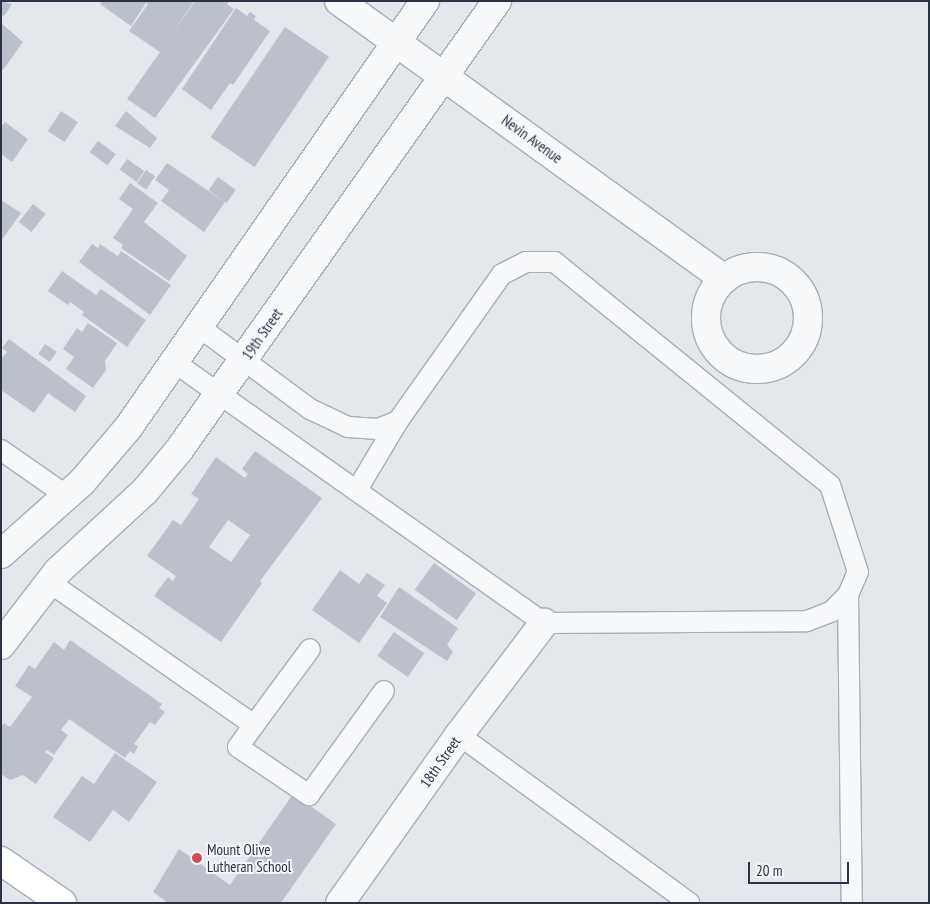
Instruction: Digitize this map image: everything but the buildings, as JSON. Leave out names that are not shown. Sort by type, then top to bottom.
[{"type":"main road","points":[[1,860],[62,903]]},
{"type":"street","name":"Nevin Avenue","points":[[339,1],[724,279]]},
{"type":"street","points":[[1,554],[67,496],[128,428],[425,1]]},
{"type":"street","name":"19th Street","points":[[1,645],[49,582],[145,491],[244,360],[497,1]]},
{"type":"street","name":"18th Street","points":[[340,903],[459,735],[544,624]]},
{"type":"lane","points":[[174,362],[544,624],[807,621],[831,612],[848,595],[858,572],[830,485],[555,262],[526,262],[502,274],[398,421],[357,490]]},
{"type":"lane","points":[[198,326],[310,409],[348,427],[378,429],[398,421]]},
{"type":"lane","points":[[1,450],[67,496]]},
{"type":"lane","points":[[49,582],[254,725]]},
{"type":"lane","points":[[848,595],[852,903]]},
{"type":"lane","points":[[310,648],[238,747],[309,796],[384,690]]},
{"type":"lane","points":[[459,735],[689,903]]},
{"type":"place","name":"Mount Olive Lutheran School","points":[[197,858]]}]
